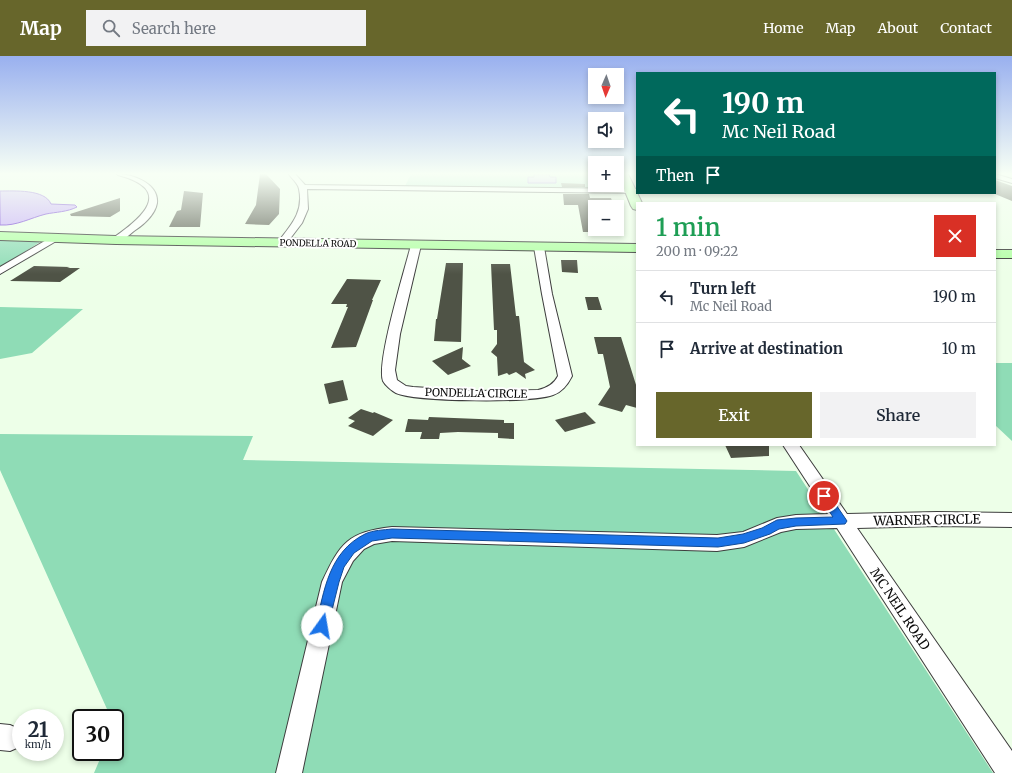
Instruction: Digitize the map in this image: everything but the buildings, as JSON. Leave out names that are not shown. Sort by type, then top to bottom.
[{"type":"main road","name":"PONDELLA ROAD","points":[[0,236],[116,240],[636,248]]},
{"type":"main road","points":[[996,254],[1012,254]]},
{"type":"street","points":[[116,240],[144,218],[152,207]]},
{"type":"street","points":[[283,242],[303,215],[304,207]]},
{"type":"street","points":[[0,271],[55,238]]},
{"type":"street","name":"PONDELLA CIRCLE","points":[[416,245],[394,334],[388,370],[390,381],[402,390],[456,394],[531,395],[548,392],[561,385],[565,376],[547,294],[539,247]]},
{"type":"street","name":"MC NEIL ROAD","points":[[792,446],[1011,773]]},
{"type":"street","name":"WARNER CIRCLE","points":[[289,773],[332,582],[339,565],[350,550],[369,537],[392,534],[718,543],[744,539],[766,531],[777,525],[796,522],[937,519],[1012,520]]},
{"type":"green space","points":[[0,239],[43,240],[0,268]]},
{"type":"green space","points":[[0,307],[83,309],[32,353],[0,359]]},
{"type":"green space","points":[[996,363],[1012,363],[1012,441],[996,426]]},
{"type":"green space","points":[[0,434],[253,436],[243,460],[796,471],[993,773],[94,773],[99,761],[124,761],[124,709],[107,709],[0,470]]},
{"type":"shaded area","points":[[0,207],[76,207],[46,214],[18,223],[0,225]]},
{"type":"route","points":[[322,626],[332,582],[339,565],[350,550],[369,537],[392,534],[718,543],[744,539],[766,531],[777,525],[796,522],[841,521],[824,496]]}]
